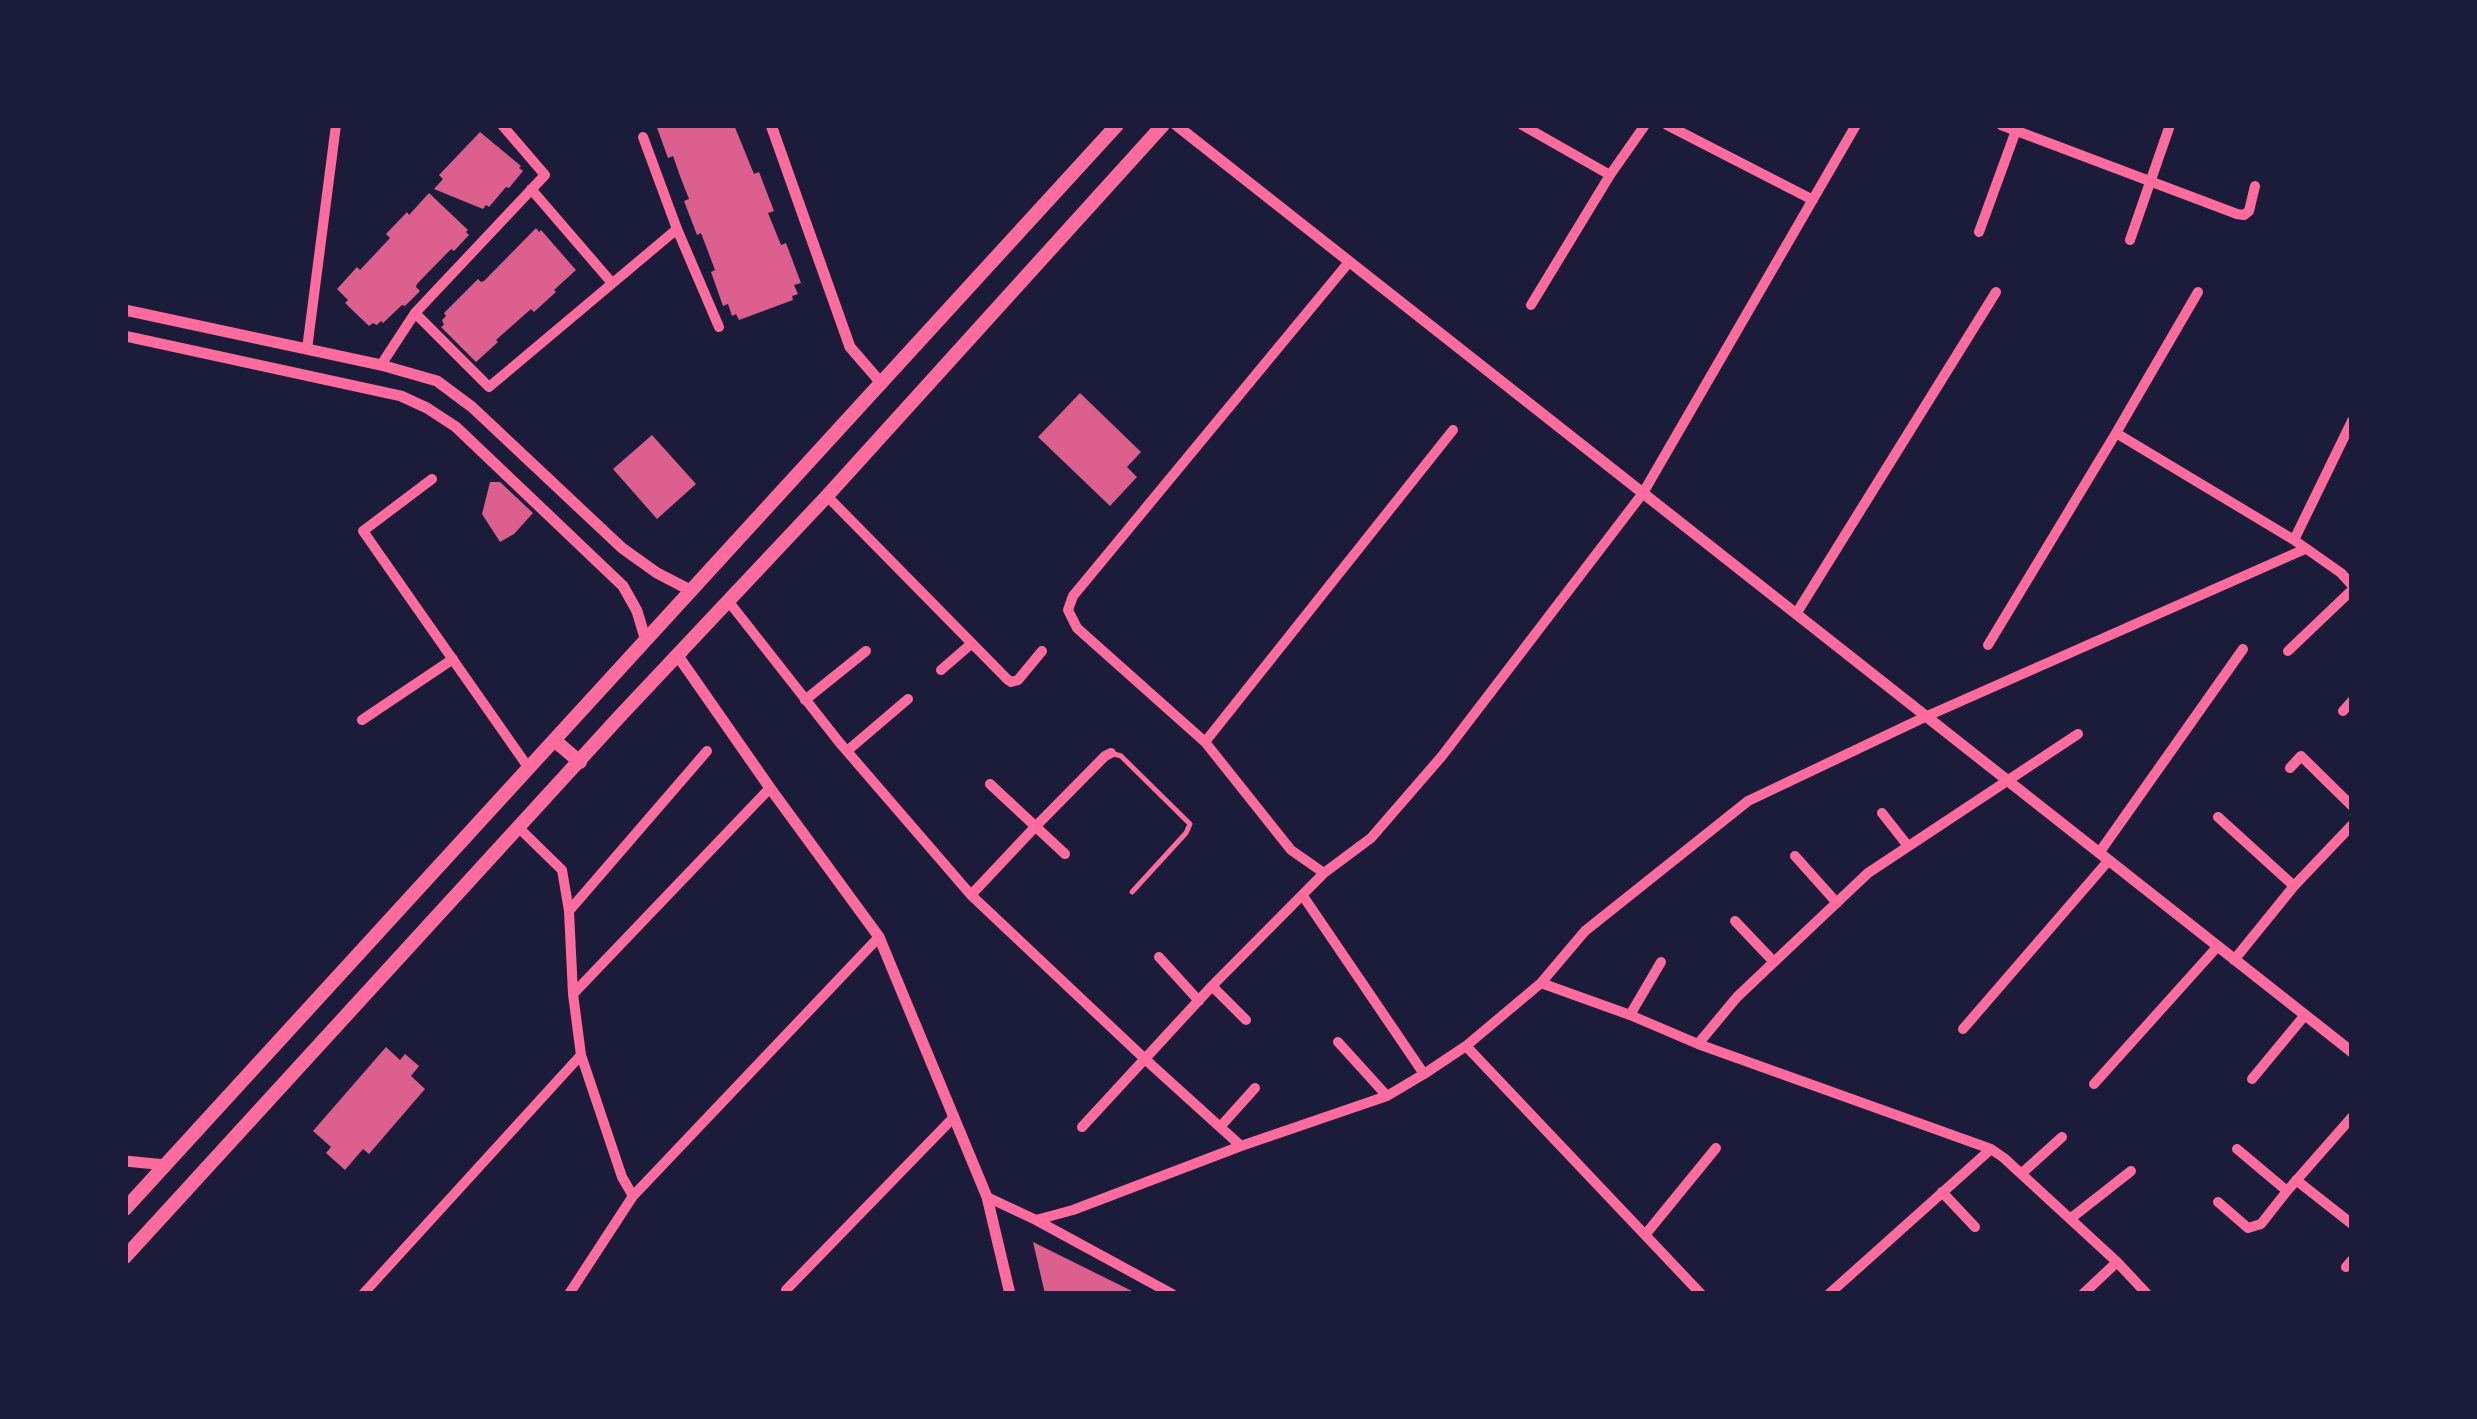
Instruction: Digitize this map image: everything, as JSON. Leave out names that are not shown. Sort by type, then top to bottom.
[{"type":"main road","points":[[125,1210],[1117,125]]},
{"type":"main road","points":[[125,1258],[620,716],[828,496],[1162,125]]},
{"type":"main road","points":[[554,740],[580,762]]},
{"type":"street","points":[[307,349],[336,125]]},
{"type":"street","points":[[381,365],[415,314],[545,175],[502,125]]},
{"type":"street","points":[[770,125],[850,347],[882,384]]},
{"type":"street","points":[[1176,125],[2352,1052]]},
{"type":"street","points":[[1522,125],[1610,175]]},
{"type":"street","points":[[1531,305],[1610,175],[1646,125]]},
{"type":"street","points":[[1667,125],[1812,200]]},
{"type":"street","points":[[1082,1127],[1212,986],[1324,873],[1371,838],[1442,756],[1642,493],[1856,125]]},
{"type":"street","points":[[2001,125],[2237,214],[2248,212],[2255,186]]},
{"type":"street","points":[[2130,240],[2170,125]]},
{"type":"street","points":[[1979,232],[2017,128]]},
{"type":"street","points":[[644,137],[719,327]]},
{"type":"street","points":[[531,190],[612,283]]},
{"type":"street","points":[[415,314],[490,387],[677,228]]},
{"type":"street","points":[[1324,873],[1291,850],[1204,742],[1078,628],[1068,610],[1073,596],[1349,262]]},
{"type":"street","points":[[1796,614],[1996,292]]},
{"type":"street","points":[[1988,645],[2198,292]]},
{"type":"street","points":[[125,310],[381,365],[437,381],[472,407],[622,548],[657,573],[692,590]]},
{"type":"street","points":[[125,336],[401,396],[427,408],[456,427],[623,586],[637,611],[646,641]]},
{"type":"street","points":[[2294,540],[2352,421]]},
{"type":"street","points":[[1204,742],[1453,430]]},
{"type":"street","points":[[2116,433],[2346,570],[2352,587],[2288,651]]},
{"type":"street","points":[[432,479],[362,531],[528,766]]},
{"type":"street","points":[[828,496],[1011,682],[1018,680],[1042,651]]},
{"type":"street","points":[[604,568],[622,548]]},
{"type":"street","points":[[1036,1220],[1387,1096],[1466,1046],[1541,983],[1585,931],[1748,801],[1925,716],[2305,549]]},
{"type":"street","points":[[729,602],[847,751],[971,895],[1241,1146]]},
{"type":"street","points":[[941,670],[971,644]]},
{"type":"street","points":[[1963,1029],[2104,857],[2242,649]]},
{"type":"street","points":[[805,700],[866,650]]},
{"type":"street","points":[[678,656],[879,937],[987,1197],[1010,1294]]},
{"type":"street","points":[[362,720],[453,660]]},
{"type":"street","points":[[847,751],[908,699]]},
{"type":"street","points":[[2343,711],[2352,701]]},
{"type":"street","points":[[1698,1044],[1737,997],[1868,873],[2078,734]]},
{"type":"street","points":[[569,911],[706,751]]},
{"type":"street","points":[[971,895],[1111,753]]},
{"type":"street","points":[[2290,768],[2301,756],[2352,806]]},
{"type":"street","points":[[990,784],[1065,854]]},
{"type":"street","points":[[573,994],[770,788]]},
{"type":"street","points":[[1882,813],[1908,846]]},
{"type":"street","points":[[2218,818],[2294,886]]},
{"type":"street","points":[[2234,960],[2294,886],[2352,825]]},
{"type":"street","points":[[519,828],[562,870],[581,1054],[622,1177],[633,1196]]},
{"type":"street","points":[[1795,856],[1836,903]]},
{"type":"street","points":[[1303,896],[1424,1074]]},
{"type":"street","points":[[1734,922],[1774,962]]},
{"type":"street","points":[[570,1294],[633,1196],[879,937]]},
{"type":"street","points":[[2094,1084],[2218,946]]},
{"type":"street","points":[[1159,957],[1199,1001]]},
{"type":"street","points":[[1630,1015],[1661,962]]},
{"type":"street","points":[[1541,983],[1990,1149],[2117,1262],[2146,1294]]},
{"type":"street","points":[[1212,986],[1246,1020]]},
{"type":"street","points":[[2252,1079],[2305,1015]]},
{"type":"street","points":[[1338,1042],[1387,1096]]},
{"type":"street","points":[[1466,1046],[1701,1294]]},
{"type":"street","points":[[363,1294],[581,1054]]},
{"type":"street","points":[[1220,1127],[1255,1088]]},
{"type":"street","points":[[2218,1202],[2248,1228],[2261,1224],[2352,1116]]},
{"type":"street","points":[[786,1290],[954,1117]]},
{"type":"street","points":[[2021,1174],[2062,1136]]},
{"type":"street","points":[[1645,1235],[1716,1148]]},
{"type":"street","points":[[1829,1294],[1990,1149]]},
{"type":"street","points":[[2238,1150],[2286,1191]]},
{"type":"street","points":[[125,1161],[166,1165]]},
{"type":"street","points":[[2070,1219],[2131,1172]]},
{"type":"street","points":[[2296,1180],[2352,1224]]},
{"type":"street","points":[[1942,1192],[1975,1226]]},
{"type":"street","points":[[987,1197],[1172,1294]]},
{"type":"street","points":[[2083,1294],[2117,1262]]},
{"type":"lane","points":[[1111,753],[1121,756],[1190,824],[1132,892]]},
{"type":"building","points":[[656,125],[734,125],[754,174],[759,172],[774,211],[768,213],[781,245],[786,243],[801,283],[794,285],[798,294],[792,296],[793,300],[739,320],[736,314],[732,316],[728,304],[723,306],[711,272],[715,270],[684,201],[689,199]]},
{"type":"building","points":[[480,132],[523,171],[483,209],[434,189],[443,179],[439,175]]},
{"type":"building","points":[[429,193],[469,235],[417,284],[420,291],[405,306],[383,323],[369,326],[345,303],[348,300],[337,289],[357,267],[360,270],[390,238],[386,234]]},
{"type":"building","points":[[536,228],[576,270],[476,362],[441,327],[444,313],[478,279],[484,281]]},
{"type":"building","points":[[1080,393],[1141,452],[1127,467],[1137,477],[1110,506],[1038,437]]},
{"type":"building","points":[[652,435],[696,484],[657,519],[613,469]]},
{"type":"building","points":[[490,482],[500,482],[533,513],[514,534],[500,542],[482,514]]},
{"type":"building","points":[[386,1047],[400,1060],[405,1054],[419,1066],[411,1076],[425,1089],[369,1154],[363,1149],[345,1170],[326,1153],[331,1147],[313,1131]]},
{"type":"building","points":[[1033,1242],[1138,1294],[1045,1294]]}]
